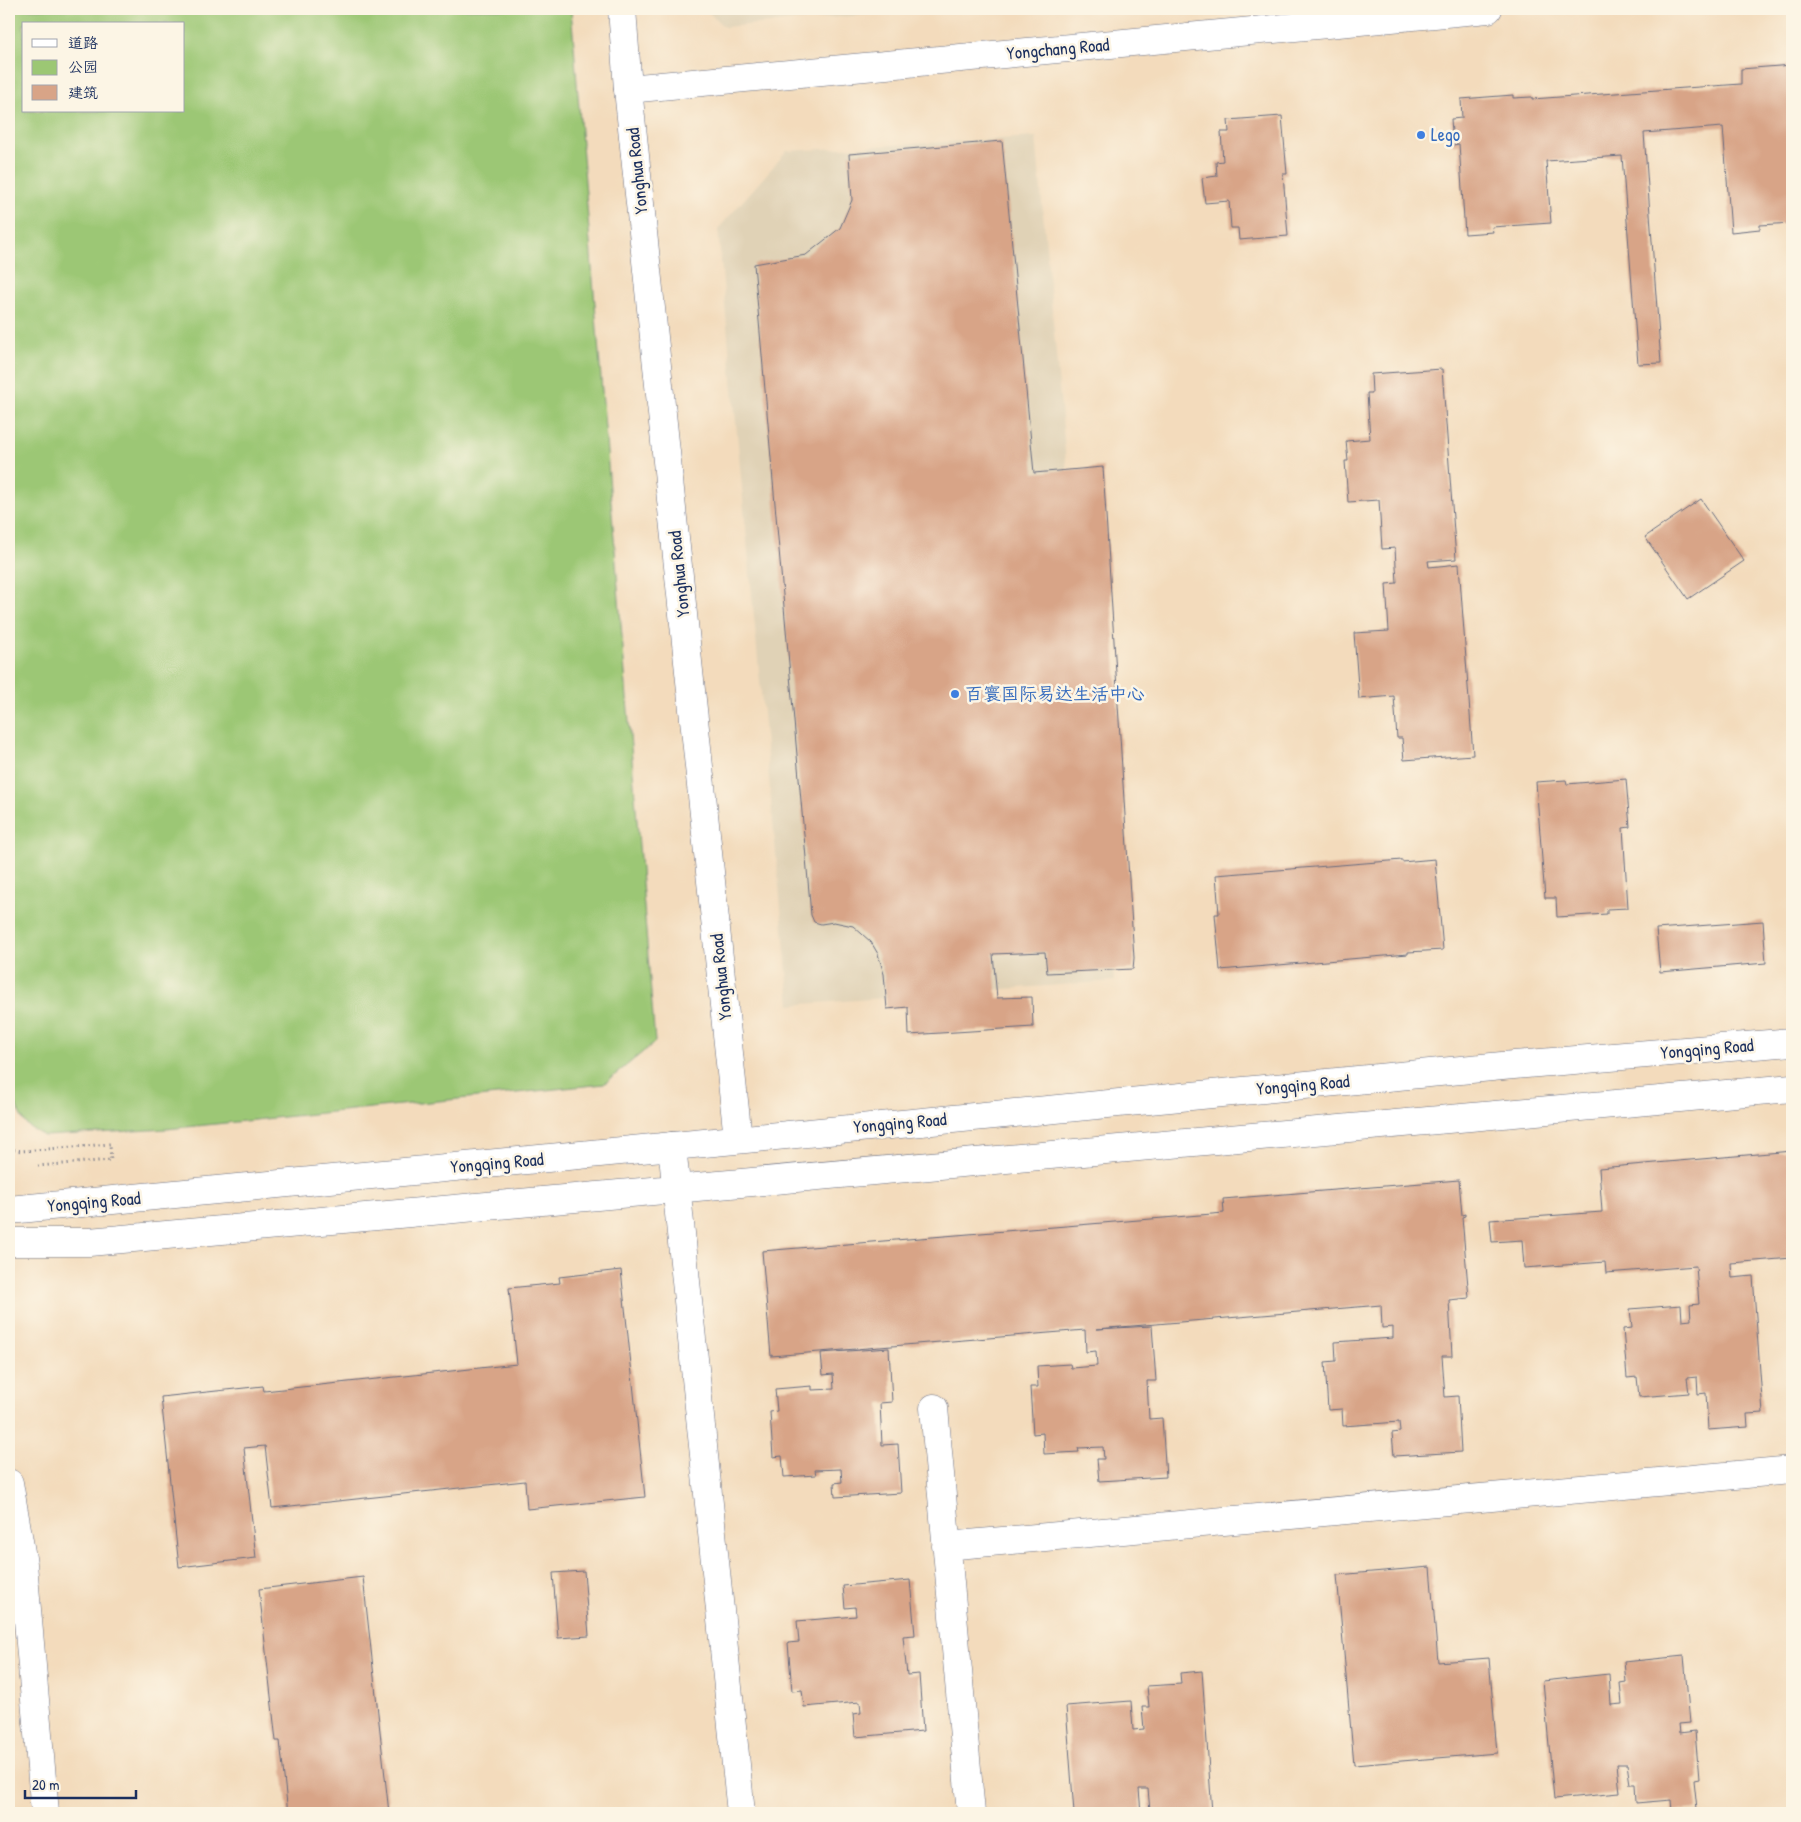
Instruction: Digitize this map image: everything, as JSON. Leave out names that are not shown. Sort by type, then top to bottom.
[{"type":"street","name":"Yonghua Road","points":[[622,9],[628,89],[738,1139]]},
{"type":"street","name":"Yongchang Road","points":[[628,89],[1488,9]]},
{"type":"street","name":"Yongqing Road","points":[[9,1210],[1502,1066],[1792,1042]]},
{"type":"street","name":"Yongqing Road","points":[[9,1242],[89,1242],[1792,1088]]},
{"type":"street","points":[[672,1146],[741,1813]]},
{"type":"street","points":[[934,1408],[971,1813]]},
{"type":"street","points":[[946,1546],[1792,1470]]},
{"type":"street","points":[[9,1483],[23,1564],[45,1813]]},
{"type":"path","points":[[9,1148],[22,1151],[110,1144],[112,1160],[38,1166]]},
{"type":"shaded area","points":[[705,9],[930,9],[724,27]]},
{"type":"shaded area","name":"百寰国际易达生活中心","points":[[1036,137],[1114,981],[790,1005],[718,229],[787,151]]},
{"type":"green space","points":[[9,9],[571,9],[655,1042],[604,1084],[167,1129],[44,1136],[27,1125],[22,1117],[15,1100],[11,1081],[9,1052]]},
{"type":"building","points":[[1792,65],[1792,223],[1760,225],[1760,229],[1731,232],[1723,127],[1644,133],[1661,363],[1638,364],[1622,156],[1546,161],[1551,223],[1492,227],[1493,232],[1465,234],[1459,144],[1453,145],[1451,119],[1462,118],[1461,99],[1513,95],[1513,98],[1532,97],[1532,99],[1741,84],[1741,69]]},
{"type":"building","points":[[1282,116],[1287,174],[1283,174],[1288,236],[1239,240],[1238,228],[1231,228],[1229,201],[1205,203],[1202,178],[1217,176],[1216,162],[1223,161],[1221,132],[1229,132],[1228,120]]},
{"type":"building","name":"百寰国际易达生活中心","points":[[1002,141],[1034,473],[1103,467],[1134,958],[1133,969],[1047,973],[1045,952],[993,954],[997,998],[1032,997],[1033,1027],[909,1035],[908,1007],[887,1009],[884,974],[878,954],[871,942],[853,926],[834,922],[821,924],[814,922],[811,915],[754,264],[806,255],[840,228],[852,200],[849,154]]},
{"type":"building","points":[[1442,369],[1456,559],[1428,561],[1429,567],[1459,564],[1473,755],[1404,760],[1402,738],[1397,738],[1394,696],[1359,699],[1354,633],[1389,631],[1386,584],[1397,583],[1395,548],[1382,549],[1379,500],[1348,502],[1345,461],[1348,461],[1346,441],[1370,439],[1367,393],[1372,393],[1371,374]]},
{"type":"building","points":[[1701,499],[1744,561],[1688,599],[1645,537]]},
{"type":"building","points":[[1626,779],[1630,827],[1623,828],[1628,908],[1607,909],[1607,914],[1557,917],[1556,898],[1545,898],[1536,782],[1566,780],[1567,784]]},
{"type":"building","points":[[1435,859],[1443,950],[1220,970],[1215,914],[1219,914],[1216,875]]},
{"type":"building","points":[[1763,921],[1766,963],[1660,972],[1656,929]]},
{"type":"building","points":[[1792,1151],[1792,1258],[1731,1263],[1732,1278],[1753,1276],[1763,1413],[1747,1414],[1748,1427],[1708,1430],[1706,1393],[1698,1394],[1697,1377],[1687,1378],[1689,1393],[1639,1397],[1637,1377],[1627,1378],[1623,1329],[1632,1328],[1630,1309],[1681,1305],[1682,1321],[1691,1320],[1690,1305],[1699,1304],[1696,1266],[1606,1273],[1605,1262],[1524,1268],[1522,1240],[1492,1242],[1490,1220],[1602,1212],[1599,1168]]},
{"type":"building","points":[[1459,1180],[1462,1215],[1465,1214],[1462,1217],[1469,1298],[1449,1300],[1452,1356],[1442,1356],[1445,1397],[1458,1396],[1461,1452],[1394,1456],[1392,1433],[1400,1432],[1399,1422],[1343,1426],[1342,1409],[1328,1410],[1325,1362],[1336,1361],[1335,1342],[1393,1338],[1393,1327],[1382,1328],[1381,1305],[1097,1329],[1152,1326],[1156,1381],[1147,1381],[1149,1419],[1162,1418],[1166,1477],[1099,1481],[1097,1459],[1104,1459],[1103,1447],[1078,1448],[1079,1452],[1044,1454],[1043,1433],[1033,1434],[1030,1387],[1038,1387],[1037,1366],[1070,1364],[1071,1368],[1097,1366],[1096,1351],[1086,1352],[1085,1330],[771,1356],[762,1251],[1224,1213],[1223,1199]]},
{"type":"building","points":[[621,1270],[645,1497],[527,1509],[525,1481],[272,1508],[265,1446],[244,1448],[256,1558],[179,1567],[161,1397],[263,1386],[264,1391],[517,1364],[509,1288],[560,1283],[559,1277]]},
{"type":"building","points":[[889,1348],[892,1402],[880,1403],[882,1445],[898,1444],[901,1493],[835,1497],[834,1483],[842,1482],[841,1469],[815,1470],[816,1475],[784,1477],[782,1456],[773,1457],[770,1412],[777,1411],[775,1389],[812,1386],[812,1390],[834,1389],[833,1374],[823,1375],[821,1353]]},
{"type":"building","points":[[1430,1567],[1438,1662],[1489,1658],[1497,1753],[1354,1765],[1337,1575]]},
{"type":"building","points":[[584,1571],[589,1636],[558,1638],[553,1573]]},
{"type":"building","points":[[363,1577],[389,1813],[288,1813],[280,1741],[276,1741],[259,1589]]},
{"type":"building","points":[[910,1580],[915,1635],[903,1636],[907,1675],[919,1674],[923,1731],[855,1737],[853,1714],[861,1713],[860,1702],[804,1707],[802,1690],[792,1691],[788,1643],[799,1642],[797,1621],[856,1616],[855,1607],[845,1608],[843,1586]]},
{"type":"building","points":[[1684,1656],[1690,1723],[1679,1724],[1680,1733],[1695,1731],[1699,1779],[1694,1780],[1697,1809],[1672,1811],[1671,1800],[1636,1803],[1635,1784],[1630,1784],[1627,1764],[1617,1764],[1620,1793],[1554,1799],[1543,1681],[1609,1674],[1611,1705],[1622,1704],[1620,1683],[1626,1682],[1624,1662]]},
{"type":"building","points":[[1202,1671],[1212,1813],[1158,1813],[1158,1810],[1150,1811],[1148,1789],[1139,1789],[1141,1813],[1074,1813],[1066,1706],[1131,1701],[1133,1730],[1144,1729],[1142,1707],[1149,1707],[1147,1686],[1181,1684],[1180,1673]]},
{"type":"place","name":"Lego","points":[[1421,135]]},
{"type":"place","name":"百寰国际易达生活中心","points":[[955,694]]}]
